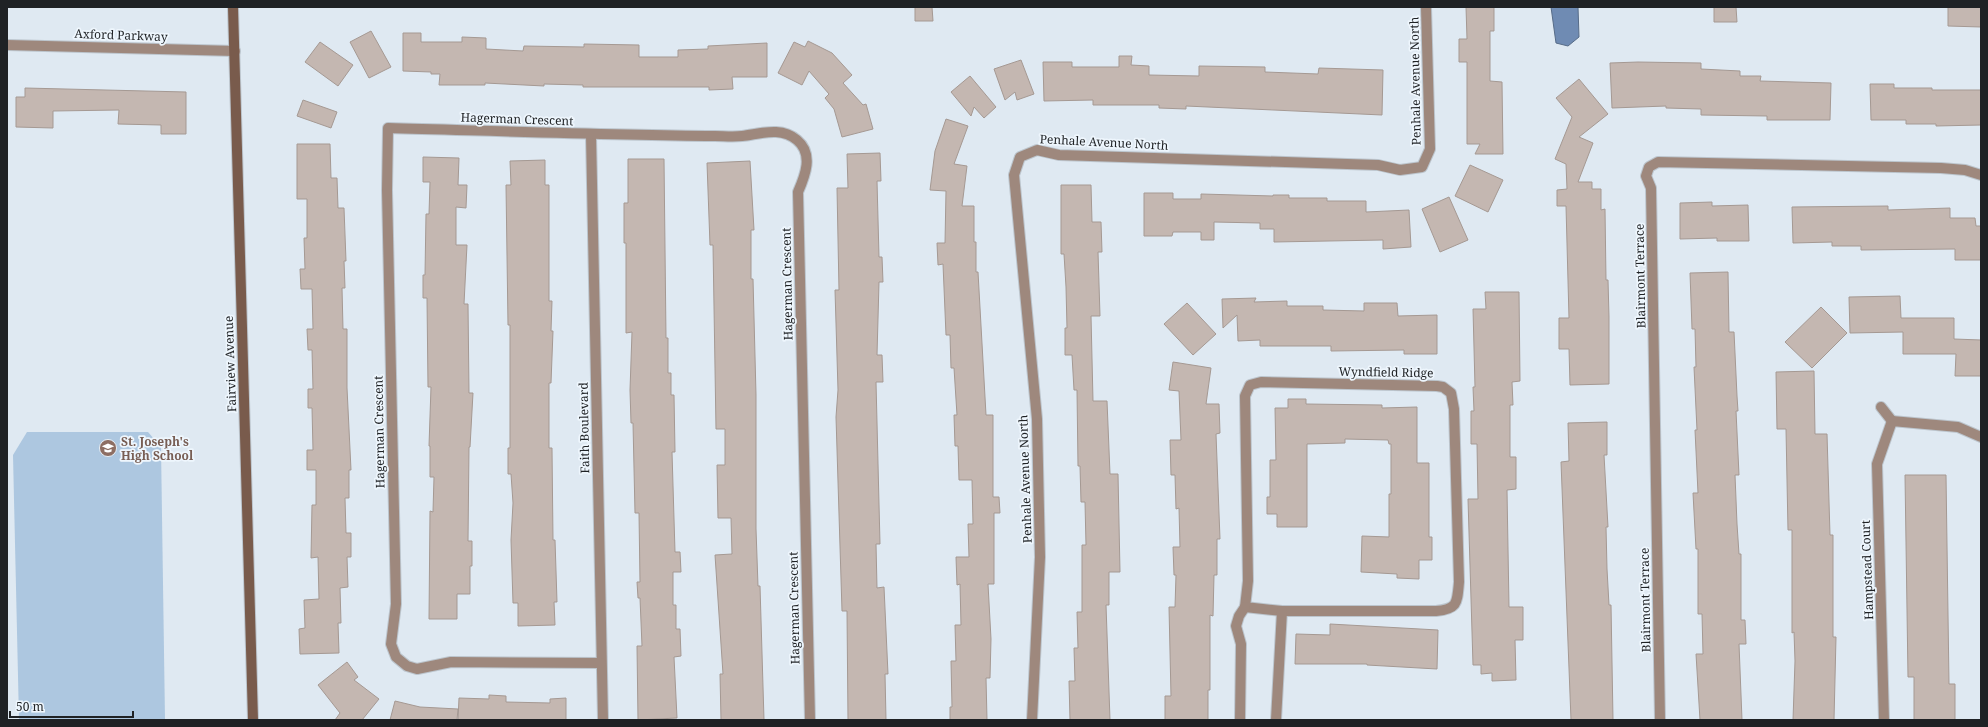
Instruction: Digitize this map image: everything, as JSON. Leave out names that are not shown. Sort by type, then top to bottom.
[{"type":"main road","name":"Fairview Avenue","points":[[233,7],[253,720]]},
{"type":"street","name":"Penhale Avenue North","points":[[1032,720],[1040,557],[1036,419],[1014,175],[1020,157],[1038,150],[1060,155],[1378,165],[1400,170],[1422,166],[1430,149],[1426,7]]},
{"type":"street","name":"Axford Parkway","points":[[7,45],[235,51]]},
{"type":"street","name":"Hagerman Crescent","points":[[601,663],[451,662],[417,668],[407,666],[396,657],[391,644],[396,604],[387,190],[388,128],[591,135],[741,137],[776,132],[797,139],[804,148],[807,160],[805,175],[798,192],[810,720]]},
{"type":"street","name":"Faith Boulevard","points":[[591,135],[603,720]]},
{"type":"street","name":"Blairmont Terrace","points":[[1660,720],[1651,188],[1646,176],[1649,167],[1658,162],[1941,168],[1965,170],[1981,175]]},
{"type":"street","name":"Wyndfield Ridge","points":[[1240,720],[1241,644],[1236,626],[1239,616],[1245,607],[1248,581],[1245,396],[1250,385],[1261,382],[1437,386],[1448,389],[1451,393],[1454,409],[1459,582],[1457,601],[1454,606],[1451,609],[1436,611],[1282,611],[1245,607]]},
{"type":"street","points":[[1881,407],[1892,421],[1958,427],[1981,437]]},
{"type":"street","name":"Hampstead Court","points":[[1884,720],[1877,464],[1892,421]]},
{"type":"street","points":[[1276,720],[1282,611]]},
{"type":"shaded area","points":[[1551,7],[1578,7],[1579,37],[1568,46],[1556,43]]},
{"type":"shaded area","points":[[27,432],[148,432],[161,447],[165,720],[19,720],[13,455]]},
{"type":"building","points":[[915,7],[932,7],[933,21],[915,21]]},
{"type":"building","points":[[1466,7],[1494,7],[1494,31],[1490,31],[1490,81],[1502,82],[1503,154],[1475,154],[1480,144],[1467,144],[1467,62],[1459,62],[1459,39],[1467,39]]},
{"type":"building","points":[[1714,7],[1736,7],[1737,22],[1714,22]]},
{"type":"building","points":[[1948,7],[1981,7],[1981,27],[1948,26]]},
{"type":"building","points":[[371,31],[391,67],[369,78],[350,42]]},
{"type":"building","points":[[403,33],[421,33],[421,42],[462,42],[462,37],[486,38],[486,49],[523,51],[524,46],[584,47],[584,44],[639,45],[639,57],[678,57],[678,50],[708,49],[708,46],[767,43],[767,77],[732,77],[733,89],[709,90],[709,87],[583,87],[583,85],[544,84],[544,86],[485,83],[485,85],[439,85],[440,74],[431,74],[431,72],[403,71]]},
{"type":"building","points":[[808,41],[832,53],[852,75],[843,83],[863,105],[866,104],[873,129],[842,137],[834,109],[825,98],[829,94],[809,71],[802,85],[778,73],[794,42],[805,47]]},
{"type":"building","points":[[320,42],[353,65],[338,86],[305,62]]},
{"type":"building","points":[[1119,56],[1132,56],[1131,65],[1149,66],[1149,75],[1199,76],[1199,66],[1265,67],[1265,72],[1318,74],[1319,68],[1383,70],[1382,115],[1186,106],[1186,109],[1159,108],[1159,105],[1093,105],[1093,100],[1044,101],[1043,62],[1072,62],[1072,67],[1119,67]]},
{"type":"building","points":[[1021,60],[1034,94],[1017,100],[1015,92],[1005,100],[994,69]]},
{"type":"building","points":[[1610,63],[1701,63],[1701,69],[1740,71],[1740,76],[1761,76],[1760,81],[1831,83],[1830,120],[1767,120],[1767,116],[1701,115],[1701,109],[1666,108],[1666,106],[1612,108]]},
{"type":"building","points":[[970,76],[996,107],[984,118],[974,107],[971,116],[951,92]]},
{"type":"building","points":[[1579,79],[1608,114],[1579,137],[1593,143],[1578,182],[1592,182],[1592,189],[1601,189],[1601,210],[1605,209],[1606,280],[1608,280],[1609,317],[1609,384],[1570,385],[1569,349],[1559,349],[1559,318],[1569,318],[1566,206],[1557,206],[1557,190],[1567,189],[1566,164],[1555,159],[1572,117],[1556,98]]},
{"type":"building","points":[[1870,84],[1894,84],[1894,88],[1981,90],[1981,125],[1936,126],[1936,124],[1906,124],[1906,120],[1871,120]]},
{"type":"building","points":[[25,88],[186,92],[186,134],[161,134],[161,125],[118,124],[119,110],[53,111],[53,128],[16,127],[16,97],[25,97]]},
{"type":"building","points":[[303,100],[337,112],[331,128],[297,116]]},
{"type":"building","points":[[946,119],[968,126],[954,164],[967,166],[962,206],[974,206],[974,242],[976,242],[976,272],[978,272],[986,415],[993,415],[993,497],[999,497],[1000,513],[994,513],[994,584],[988,584],[991,639],[990,678],[986,678],[987,720],[950,720],[950,707],[952,707],[951,661],[956,661],[955,625],[961,625],[960,584],[957,585],[956,557],[969,557],[968,524],[973,524],[972,480],[959,480],[958,446],[955,446],[954,415],[957,415],[954,368],[951,368],[950,335],[946,335],[943,264],[938,265],[937,243],[945,243],[946,191],[930,190],[935,151]]},
{"type":"building","points":[[297,144],[330,144],[331,178],[337,178],[338,208],[344,208],[346,261],[344,261],[345,288],[342,288],[343,329],[347,329],[347,388],[351,470],[349,470],[349,498],[345,498],[346,533],[351,533],[351,557],[347,557],[348,587],[340,588],[341,623],[338,623],[339,653],[300,654],[299,629],[305,628],[304,600],[319,599],[318,557],[311,558],[312,505],[316,505],[316,470],[307,470],[307,450],[313,450],[312,408],[308,408],[308,389],[313,389],[312,350],[308,350],[307,329],[313,329],[312,289],[301,289],[300,269],[305,269],[304,238],[307,238],[307,199],[297,199]]},
{"type":"building","points":[[880,153],[881,181],[877,181],[879,257],[882,257],[883,282],[879,282],[877,355],[882,355],[883,382],[876,382],[880,544],[876,544],[877,588],[884,587],[888,674],[885,674],[886,720],[848,720],[847,611],[842,611],[836,417],[838,390],[835,290],[839,290],[837,188],[848,188],[847,154]]},
{"type":"building","points":[[423,157],[459,158],[458,185],[467,185],[466,208],[456,207],[456,245],[467,245],[464,304],[468,304],[469,393],[473,393],[469,447],[468,541],[472,541],[472,566],[470,566],[470,594],[457,594],[457,619],[429,619],[430,511],[433,512],[434,477],[430,477],[429,446],[431,387],[428,387],[427,298],[423,298],[426,214],[429,214],[430,182],[423,182]]},
{"type":"building","points":[[628,159],[664,159],[666,338],[668,338],[668,373],[671,373],[671,395],[674,395],[675,452],[672,452],[675,552],[680,552],[681,572],[673,572],[673,605],[676,605],[676,629],[680,629],[681,656],[674,657],[677,718],[638,720],[637,646],[642,646],[640,598],[638,598],[637,582],[640,582],[639,513],[635,513],[633,423],[631,423],[630,390],[632,332],[626,333],[626,243],[624,243],[624,203],[628,203]]},
{"type":"building","points":[[545,160],[545,185],[549,185],[549,301],[552,301],[551,331],[553,331],[551,383],[549,383],[549,448],[552,448],[553,540],[555,540],[557,602],[554,602],[555,625],[518,626],[518,603],[513,603],[511,540],[513,503],[511,474],[508,474],[508,448],[510,448],[510,325],[508,325],[506,185],[511,185],[510,161]]},
{"type":"building","points":[[750,161],[754,230],[751,230],[751,279],[753,279],[756,395],[756,529],[758,586],[760,586],[764,720],[721,720],[720,674],[723,674],[715,555],[732,554],[731,518],[718,518],[717,465],[725,465],[725,429],[716,429],[713,245],[710,245],[707,163]]},
{"type":"building","points":[[1470,165],[1503,180],[1488,212],[1455,196]]},
{"type":"building","points":[[1061,185],[1091,185],[1092,222],[1101,222],[1102,252],[1098,252],[1100,316],[1091,316],[1093,401],[1107,401],[1110,474],[1118,474],[1120,572],[1109,572],[1109,605],[1106,605],[1110,720],[1070,720],[1069,681],[1075,681],[1074,648],[1078,648],[1077,612],[1082,612],[1082,545],[1086,545],[1085,502],[1081,502],[1080,466],[1078,466],[1077,390],[1074,390],[1072,355],[1065,355],[1065,328],[1067,328],[1064,254],[1061,254]]},
{"type":"building","points":[[1144,193],[1173,193],[1173,199],[1201,199],[1201,194],[1289,195],[1289,198],[1327,198],[1327,201],[1366,201],[1366,212],[1409,210],[1411,247],[1383,249],[1383,240],[1274,242],[1274,229],[1260,229],[1260,223],[1214,222],[1214,240],[1201,240],[1201,232],[1173,232],[1172,236],[1144,236]]},
{"type":"building","points":[[1449,197],[1468,240],[1440,252],[1422,209]]},
{"type":"building","points":[[1712,202],[1712,206],[1748,205],[1749,241],[1717,241],[1717,238],[1680,239],[1680,203]]},
{"type":"building","points":[[1888,206],[1888,210],[1950,208],[1950,218],[1975,218],[1976,226],[1981,226],[1981,260],[1955,260],[1955,249],[1861,250],[1861,246],[1832,246],[1832,242],[1793,243],[1792,207]]},
{"type":"building","points":[[1728,272],[1729,332],[1734,332],[1738,411],[1736,411],[1739,475],[1735,475],[1739,554],[1741,554],[1741,620],[1745,620],[1746,644],[1739,644],[1742,720],[1700,720],[1696,654],[1703,654],[1702,614],[1698,614],[1698,549],[1696,549],[1693,493],[1698,493],[1695,430],[1697,430],[1694,367],[1696,367],[1695,329],[1692,329],[1690,273]]},
{"type":"building","points":[[1485,292],[1519,292],[1520,381],[1512,382],[1513,405],[1510,405],[1510,457],[1516,457],[1516,489],[1507,490],[1509,607],[1523,607],[1523,640],[1515,640],[1516,680],[1492,681],[1492,673],[1481,674],[1481,665],[1473,665],[1468,499],[1478,499],[1477,444],[1471,444],[1471,411],[1474,411],[1473,387],[1475,387],[1473,309],[1486,309]]},
{"type":"building","points":[[1900,296],[1901,318],[1954,318],[1954,339],[1981,340],[1981,376],[1955,376],[1956,354],[1903,354],[1903,332],[1850,333],[1849,297]]},
{"type":"building","points":[[1256,298],[1254,302],[1287,301],[1287,306],[1323,306],[1323,310],[1364,311],[1364,303],[1397,303],[1398,316],[1437,315],[1437,354],[1404,354],[1404,350],[1331,351],[1331,346],[1260,346],[1260,340],[1238,341],[1237,315],[1223,328],[1222,299]]},
{"type":"building","points":[[1187,303],[1216,334],[1193,355],[1164,324]]},
{"type":"building","points":[[1821,307],[1847,333],[1812,368],[1785,342]]},
{"type":"building","points":[[1173,362],[1211,368],[1206,404],[1219,404],[1220,433],[1216,434],[1220,539],[1217,539],[1217,575],[1214,575],[1213,616],[1210,615],[1210,690],[1208,690],[1208,720],[1165,720],[1165,696],[1171,696],[1169,607],[1175,607],[1176,575],[1174,575],[1173,547],[1180,547],[1179,508],[1176,509],[1175,475],[1171,475],[1170,440],[1181,440],[1179,391],[1169,390]]},
{"type":"building","points":[[1814,371],[1815,434],[1827,434],[1830,535],[1833,535],[1833,637],[1836,637],[1834,720],[1793,720],[1795,661],[1794,632],[1792,633],[1792,530],[1788,530],[1786,429],[1777,429],[1776,372]]},
{"type":"building","points":[[1288,399],[1306,399],[1306,404],[1382,405],[1382,408],[1417,407],[1417,463],[1429,463],[1429,537],[1432,537],[1432,560],[1419,560],[1419,579],[1397,578],[1397,574],[1361,572],[1362,536],[1389,537],[1391,444],[1389,444],[1388,440],[1345,439],[1345,443],[1307,444],[1307,527],[1277,527],[1277,514],[1267,514],[1267,497],[1270,497],[1270,460],[1276,460],[1275,408],[1288,408]]},
{"type":"building","points":[[1607,422],[1607,455],[1604,455],[1608,527],[1606,527],[1607,569],[1609,605],[1611,605],[1613,720],[1571,720],[1561,462],[1569,461],[1568,423]]},
{"type":"building","points":[[1905,475],[1946,475],[1949,684],[1955,684],[1955,720],[1914,720],[1914,677],[1908,677]]},
{"type":"building","points":[[1330,624],[1438,630],[1437,669],[1367,664],[1295,664],[1296,634],[1330,635]]},
{"type":"building","points":[[347,662],[358,677],[354,680],[379,699],[362,720],[335,720],[340,713],[318,685]]},
{"type":"building","points":[[489,695],[506,696],[506,702],[550,703],[550,699],[566,698],[566,720],[458,720],[459,698],[489,699]]},
{"type":"building","points":[[395,701],[420,707],[458,709],[457,720],[390,720]]},
{"type":"place","name":"St. Joseph's High School","points":[[108,448]]}]
